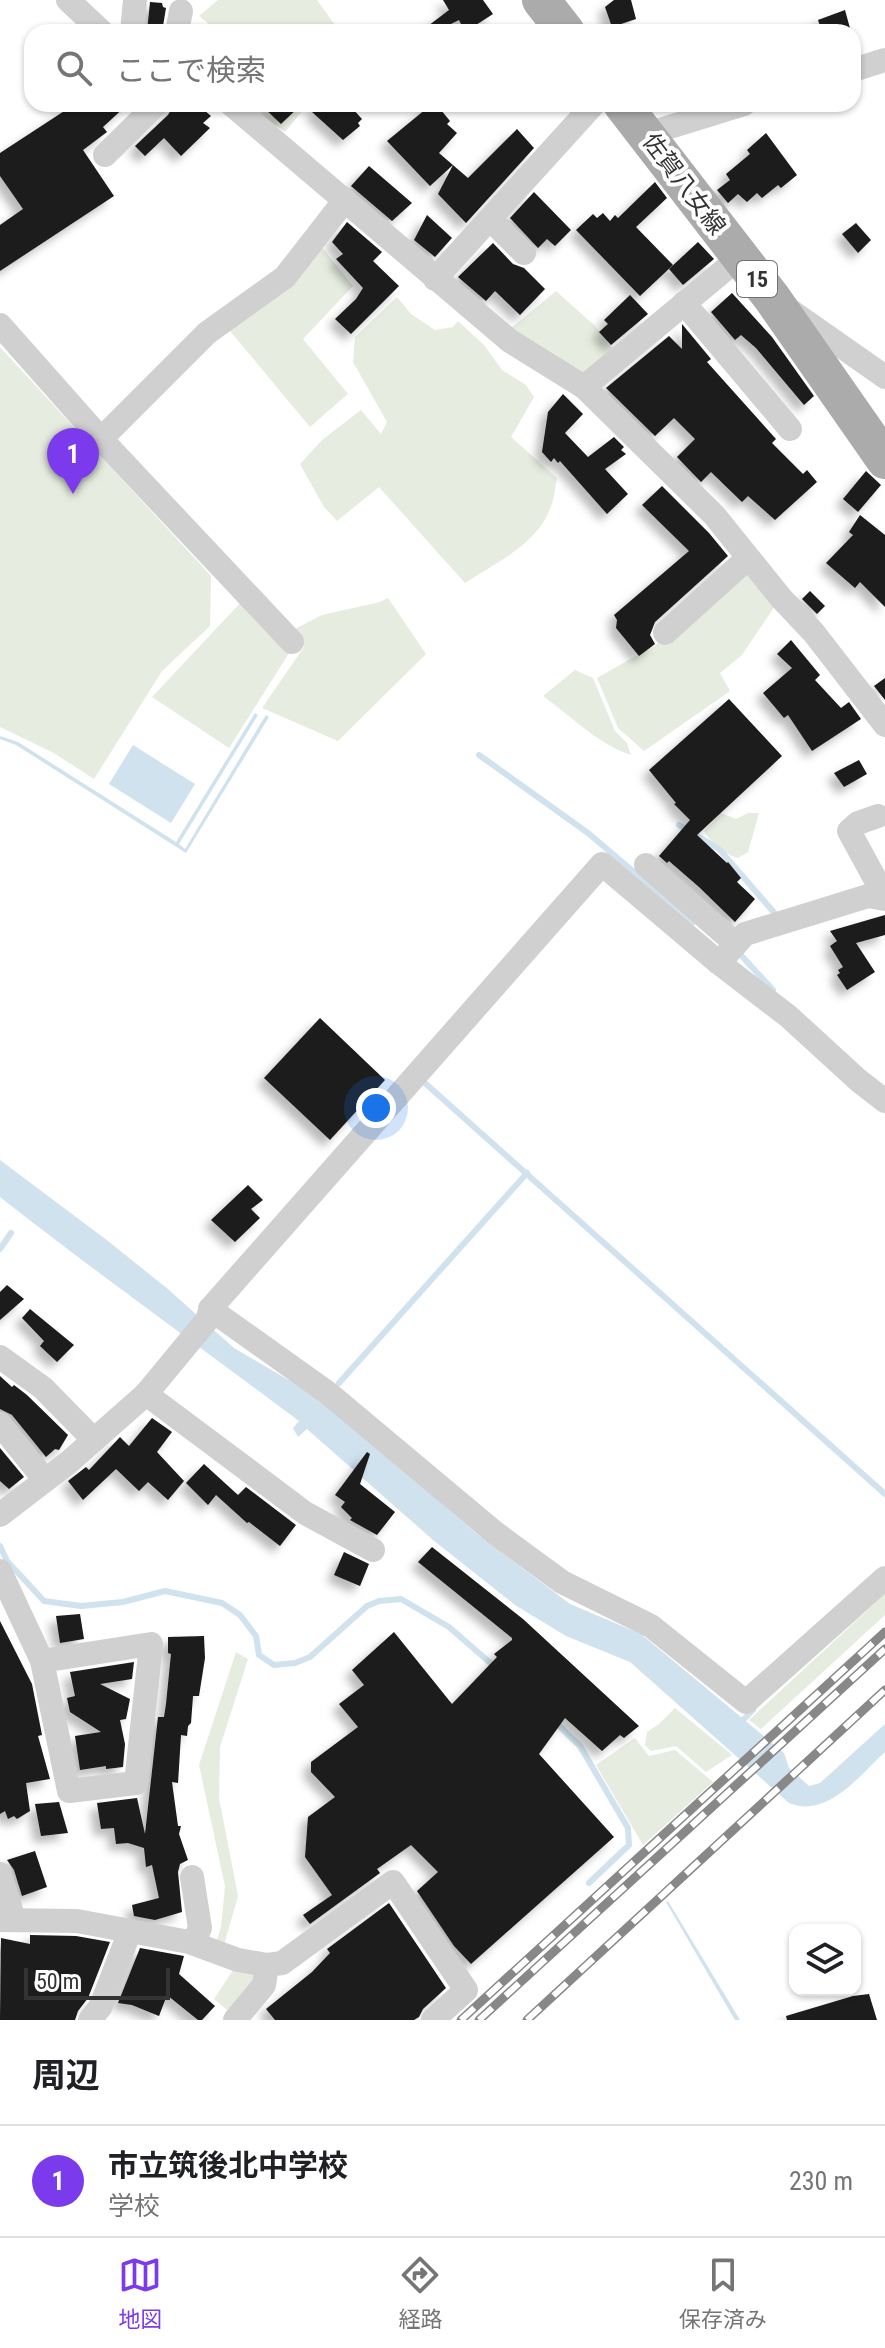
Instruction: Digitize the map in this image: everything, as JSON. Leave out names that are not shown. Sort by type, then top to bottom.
[{"type":"main road","points":[[541,0],[560,24]]},
{"type":"main road","name":"佐賀八女線","points":[[629,112],[772,298],[885,460]]},
{"type":"street","points":[[68,0],[94,24]]},
{"type":"street","points":[[133,24],[135,0]]},
{"type":"street","points":[[861,68],[885,60]]},
{"type":"street","points":[[105,155],[149,112]]},
{"type":"street","points":[[240,112],[510,341],[584,387],[714,515],[814,633],[885,725]]},
{"type":"street","points":[[435,279],[587,112]]},
{"type":"street","points":[[647,134],[718,112]]},
{"type":"street","points":[[101,439],[207,333],[285,277],[345,200]]},
{"type":"street","points":[[490,219],[524,253]]},
{"type":"street","points":[[584,387],[740,257]]},
{"type":"street","points":[[772,298],[885,377]]},
{"type":"street","points":[[684,303],[790,429]]},
{"type":"street","points":[[0,325],[101,439],[292,642]]},
{"type":"street","points":[[665,633],[748,558]]},
{"type":"street","points":[[878,816],[858,823],[849,831],[885,898]]},
{"type":"street","points":[[0,1515],[146,1394],[208,1319],[210,1309],[602,864],[719,963],[788,1016],[885,1101]]},
{"type":"street","points":[[646,865],[736,944]]},
{"type":"street","points":[[719,963],[745,934],[868,896],[885,898]]},
{"type":"street","points":[[210,1309],[328,1393],[517,1549],[562,1582],[651,1626],[746,1702],[885,1578]]},
{"type":"street","points":[[0,1357],[43,1388],[94,1440]]},
{"type":"street","points":[[146,1394],[305,1513],[373,1550]]},
{"type":"street","points":[[0,1424],[45,1480]]},
{"type":"street","points":[[0,1571],[42,1661],[69,1791],[136,1783],[151,1644],[42,1661]]},
{"type":"street","points":[[0,1874],[7,1920],[77,1921],[193,1943],[238,1960],[267,1965],[282,1963],[393,1882],[466,1990],[433,2020]]},
{"type":"street","points":[[192,1877],[200,1928],[193,1943]]},
{"type":"street","points":[[90,2020],[101,2006],[130,1931]]},
{"type":"street","points":[[235,2020],[264,1985],[267,1965]]},
{"type":"shaded area","points":[[218,0],[317,0],[334,24],[209,24],[199,16]]},
{"type":"shaded area","points":[[257,112],[301,112],[285,132]]},
{"type":"shaded area","points":[[321,246],[353,286],[303,339],[348,394],[310,427],[226,326]]},
{"type":"shaded area","points":[[556,291],[595,326],[614,350],[582,378],[511,328]]},
{"type":"shaded area","points":[[397,297],[411,314],[435,330],[453,327],[458,321],[484,345],[502,370],[526,385],[534,397],[511,437],[557,478],[550,509],[535,533],[514,552],[465,583],[379,487],[337,521],[324,507],[300,464],[322,440],[361,410],[381,434],[387,422],[353,362],[355,337]]},
{"type":"shaded area","points":[[0,347],[211,576],[210,626],[162,671],[94,779],[54,753],[0,727]]},
{"type":"shaded area","points":[[746,564],[777,603],[742,655],[720,673],[730,691],[644,751],[618,728],[597,678],[664,640]]},
{"type":"shaded area","points":[[388,598],[426,654],[338,741],[262,708],[304,647],[291,631],[322,615]]},
{"type":"shaded area","points":[[243,600],[291,650],[229,748],[152,697]]},
{"type":"shaded area","points":[[575,670],[593,678],[615,731],[627,743],[631,755],[596,737],[543,696]]},
{"type":"shaded area","points":[[721,813],[736,819],[748,813],[759,813],[748,852],[738,858],[719,848],[704,831]]},
{"type":"shaded area","points":[[885,1594],[885,1615],[761,1729],[749,1720]]},
{"type":"shaded area","points":[[236,1652],[248,1659],[220,1747],[219,1798],[238,1896],[224,1945],[216,1942],[221,1927],[225,1886],[199,1765]]},
{"type":"shaded area","points":[[675,1708],[732,1755],[706,1772],[676,1746],[651,1751],[645,1745],[647,1732]]},
{"type":"shaded area","points":[[635,1738],[649,1756],[675,1750],[713,1782],[643,1845],[596,1765]]},
{"type":"shaded area","points":[[237,1964],[260,1975],[231,2013],[214,1999]]},
{"type":"water","points":[[255,713],[258,715],[179,844],[185,849],[264,718],[266,715],[269,717],[186,853],[16,745],[0,739],[0,736],[18,742],[176,842]]},
{"type":"water","points":[[133,745],[195,784],[171,823],[109,784]]},
{"type":"water","points":[[0,1160],[169,1290],[234,1348],[316,1396],[476,1533],[570,1604],[641,1634],[784,1753],[789,1768],[809,1786],[820,1783],[885,1724],[885,1752],[854,1782],[829,1800],[817,1805],[789,1803],[630,1662],[566,1636],[515,1605],[433,1540],[307,1429],[298,1437],[293,1428],[299,1421],[0,1197]]},
{"type":"water","points":[[668,1901],[740,2020],[735,2020]]},
{"type":"building","points":[[443,0],[483,0],[493,14],[477,24],[461,24],[459,20],[451,24],[431,24],[449,10]]},
{"type":"building","points":[[614,0],[631,0],[636,19],[611,24],[605,7]]},
{"type":"building","points":[[150,2],[162,3],[166,8],[163,24],[148,24]]},
{"type":"building","points":[[845,10],[849,24],[819,24],[818,20]]},
{"type":"building","points":[[63,112],[119,112],[103,127],[107,132],[83,150],[114,196],[0,271],[0,225],[23,209],[0,176],[0,153]]},
{"type":"building","points":[[170,112],[206,112],[211,116],[203,123],[210,128],[181,156],[164,138],[145,156],[135,146]]},
{"type":"building","points":[[268,112],[294,112],[281,124]]},
{"type":"building","points":[[312,112],[356,112],[362,119],[358,123],[360,126],[343,140]]},
{"type":"building","points":[[422,112],[443,112],[450,121],[447,124],[457,133],[439,153],[453,165],[430,186],[387,141]]},
{"type":"building","points":[[517,129],[534,148],[466,223],[438,194],[453,165],[468,178]]},
{"type":"building","points":[[766,133],[797,175],[762,198],[757,193],[747,202],[738,194],[728,203],[717,190],[730,180],[726,174],[750,154],[747,150]]},
{"type":"building","points":[[369,166],[412,203],[392,221],[351,186]]},
{"type":"building","points":[[655,182],[667,198],[636,227],[673,265],[640,296],[576,230],[593,214],[597,218],[603,213],[610,221],[615,215],[618,218]]},
{"type":"building","points":[[534,192],[571,230],[555,246],[547,239],[538,248],[510,218]]},
{"type":"building","points":[[427,215],[452,238],[435,257],[414,240]]},
{"type":"building","points":[[347,222],[382,252],[373,261],[399,286],[351,334],[335,319],[363,288],[336,259],[343,254],[332,242]]},
{"type":"building","points":[[856,223],[871,240],[858,253],[842,234]]},
{"type":"building","points":[[698,242],[714,259],[683,285],[669,269]]},
{"type":"building","points":[[493,243],[513,264],[524,268],[545,289],[520,315],[495,291],[486,301],[458,277]]},
{"type":"building","points":[[732,293],[772,337],[814,396],[804,405],[756,348],[741,335],[735,340],[711,312]]},
{"type":"building","points":[[630,295],[648,314],[611,345],[599,332],[608,324],[604,320]]},
{"type":"building","points":[[682,324],[711,359],[707,362],[776,439],[772,443],[803,474],[807,470],[817,482],[775,520],[748,496],[742,502],[711,472],[701,482],[677,457],[695,439],[674,418],[655,436],[606,388],[669,336],[682,349]]},
{"type":"building","points":[[563,394],[583,414],[565,433],[588,457],[614,437],[624,447],[621,450],[626,454],[605,469],[628,494],[607,514],[560,461],[558,463],[554,458],[551,462],[542,452],[548,412]]},
{"type":"building","points":[[866,471],[881,485],[858,512],[843,499]]},
{"type":"building","points":[[662,486],[728,556],[655,622],[650,635],[655,644],[639,656],[616,628],[614,615],[689,551],[642,505]]},
{"type":"building","points":[[860,515],[885,535],[885,607],[860,582],[855,588],[826,563],[853,535],[849,532]]},
{"type":"building","points":[[810,591],[825,606],[817,614],[802,599]]},
{"type":"building","points":[[791,640],[820,675],[815,680],[841,708],[849,702],[861,719],[812,751],[788,715],[784,718],[763,693],[792,668],[777,654]]},
{"type":"building","points":[[885,678],[885,700],[874,686]]},
{"type":"building","points":[[729,699],[782,756],[697,835],[728,862],[741,878],[737,882],[755,899],[735,922],[699,887],[659,856],[690,820],[649,770]]},
{"type":"building","points":[[859,760],[867,774],[844,787],[834,773]]},
{"type":"building","points":[[885,915],[885,935],[856,943],[875,972],[847,990],[837,975],[843,967],[830,946],[837,941],[830,931]]},
{"type":"building","points":[[320,1018],[385,1080],[330,1140],[264,1078]]},
{"type":"building","points":[[248,1185],[263,1200],[251,1209],[260,1218],[235,1242],[211,1220]]},
{"type":"building","points":[[7,1285],[24,1299],[0,1320],[0,1292]]},
{"type":"building","points":[[30,1309],[74,1345],[57,1362],[40,1346],[44,1341],[22,1318]]},
{"type":"building","points":[[0,1376],[27,1395],[68,1435],[59,1450],[55,1449],[46,1457],[12,1415],[0,1409]]},
{"type":"building","points":[[152,1418],[172,1432],[157,1452],[184,1481],[168,1500],[148,1482],[139,1491],[116,1469],[83,1500],[68,1481],[86,1467],[89,1470],[120,1437],[129,1446]]},
{"type":"building","points":[[0,1448],[24,1477],[9,1489],[0,1481]]},
{"type":"building","points":[[367,1452],[370,1454],[360,1484],[395,1512],[377,1535],[350,1520],[352,1518],[341,1507],[345,1502],[335,1495]]},
{"type":"building","points":[[204,1464],[238,1495],[246,1487],[296,1525],[280,1546],[247,1523],[216,1495],[208,1505],[186,1483]]},
{"type":"building","points":[[432,1547],[523,1619],[639,1726],[624,1738],[620,1735],[602,1751],[565,1718],[539,1754],[614,1837],[471,1964],[454,1946],[417,1891],[438,1872],[411,1845],[377,1869],[380,1873],[310,1924],[303,1915],[332,1895],[305,1857],[308,1817],[335,1797],[311,1772],[311,1762],[358,1727],[339,1704],[364,1685],[352,1670],[394,1632],[452,1704],[497,1657],[494,1654],[512,1640],[418,1562]]},
{"type":"building","points":[[344,1552],[369,1564],[360,1586],[334,1575]]},
{"type":"building","points":[[80,1614],[84,1639],[60,1643],[56,1616]]},
{"type":"building","points":[[0,1621],[32,1684],[42,1735],[38,1736],[50,1779],[26,1783],[30,1811],[17,1819],[14,1816],[8,1819],[5,1811],[0,1814]]},
{"type":"building","points":[[204,1636],[205,1658],[199,1696],[193,1696],[187,1736],[181,1735],[178,1783],[172,1782],[178,1826],[181,1826],[179,1834],[188,1860],[180,1864],[178,1872],[182,1912],[155,1920],[134,1916],[132,1905],[159,1898],[152,1865],[146,1867],[144,1848],[128,1843],[116,1844],[114,1828],[101,1829],[97,1803],[137,1798],[145,1834],[158,1717],[164,1717],[166,1704],[171,1654],[168,1653],[168,1637]]},
{"type":"building","points":[[134,1662],[132,1679],[100,1684],[130,1699],[126,1719],[120,1720],[125,1744],[123,1767],[80,1770],[75,1736],[101,1732],[70,1712],[67,1698],[75,1696],[70,1672]]},
{"type":"building","points":[[59,1802],[68,1833],[41,1836],[35,1804]]},
{"type":"building","points":[[35,1851],[47,1887],[22,1896],[14,1870],[7,1860]]},
{"type":"building","points":[[389,1903],[446,1988],[423,2009],[419,2017],[414,2020],[275,2020],[266,2009],[312,1972],[330,1953],[327,1949]]},
{"type":"building","points":[[30,1935],[76,1936],[110,1942],[88,1998],[75,2020],[0,2020],[1,1938],[30,1944]]},
{"type":"building","points":[[140,1948],[184,1956],[179,1974],[215,2006],[202,2020],[167,1995],[159,2016],[118,2003]]},
{"type":"building","points":[[869,1994],[877,2020],[787,2020],[786,2016]]},
{"type":"waterway","points":[[479,755],[588,833],[693,922]]},
{"type":"waterway","points":[[679,825],[719,849],[778,917]]},
{"type":"waterway","points":[[740,952],[773,990]]},
{"type":"waterway","points":[[426,1084],[885,1494]]},
{"type":"waterway","points":[[339,1383],[527,1173]]},
{"type":"waterway","points":[[0,1249],[11,1233]]},
{"type":"waterway","points":[[0,1546],[7,1561],[44,1601],[81,1606],[123,1602],[165,1591],[222,1603],[240,1615],[256,1636],[259,1655],[274,1665],[295,1663],[310,1657],[367,1606],[379,1601],[401,1599],[449,1627],[495,1667]]},
{"type":"waterway","points":[[743,1720],[753,1710]]},
{"type":"waterway","points":[[553,1720],[580,1746],[628,1828],[629,1845],[589,1883]]},
{"type":"railway","points":[[461,2020],[885,1632]]},
{"type":"railway","points":[[479,2020],[885,1649]]},
{"type":"railway","points":[[527,2020],[885,1690]]},
{"type":"place","name":"市立筑後北中学校","points":[[73,494]]}]
